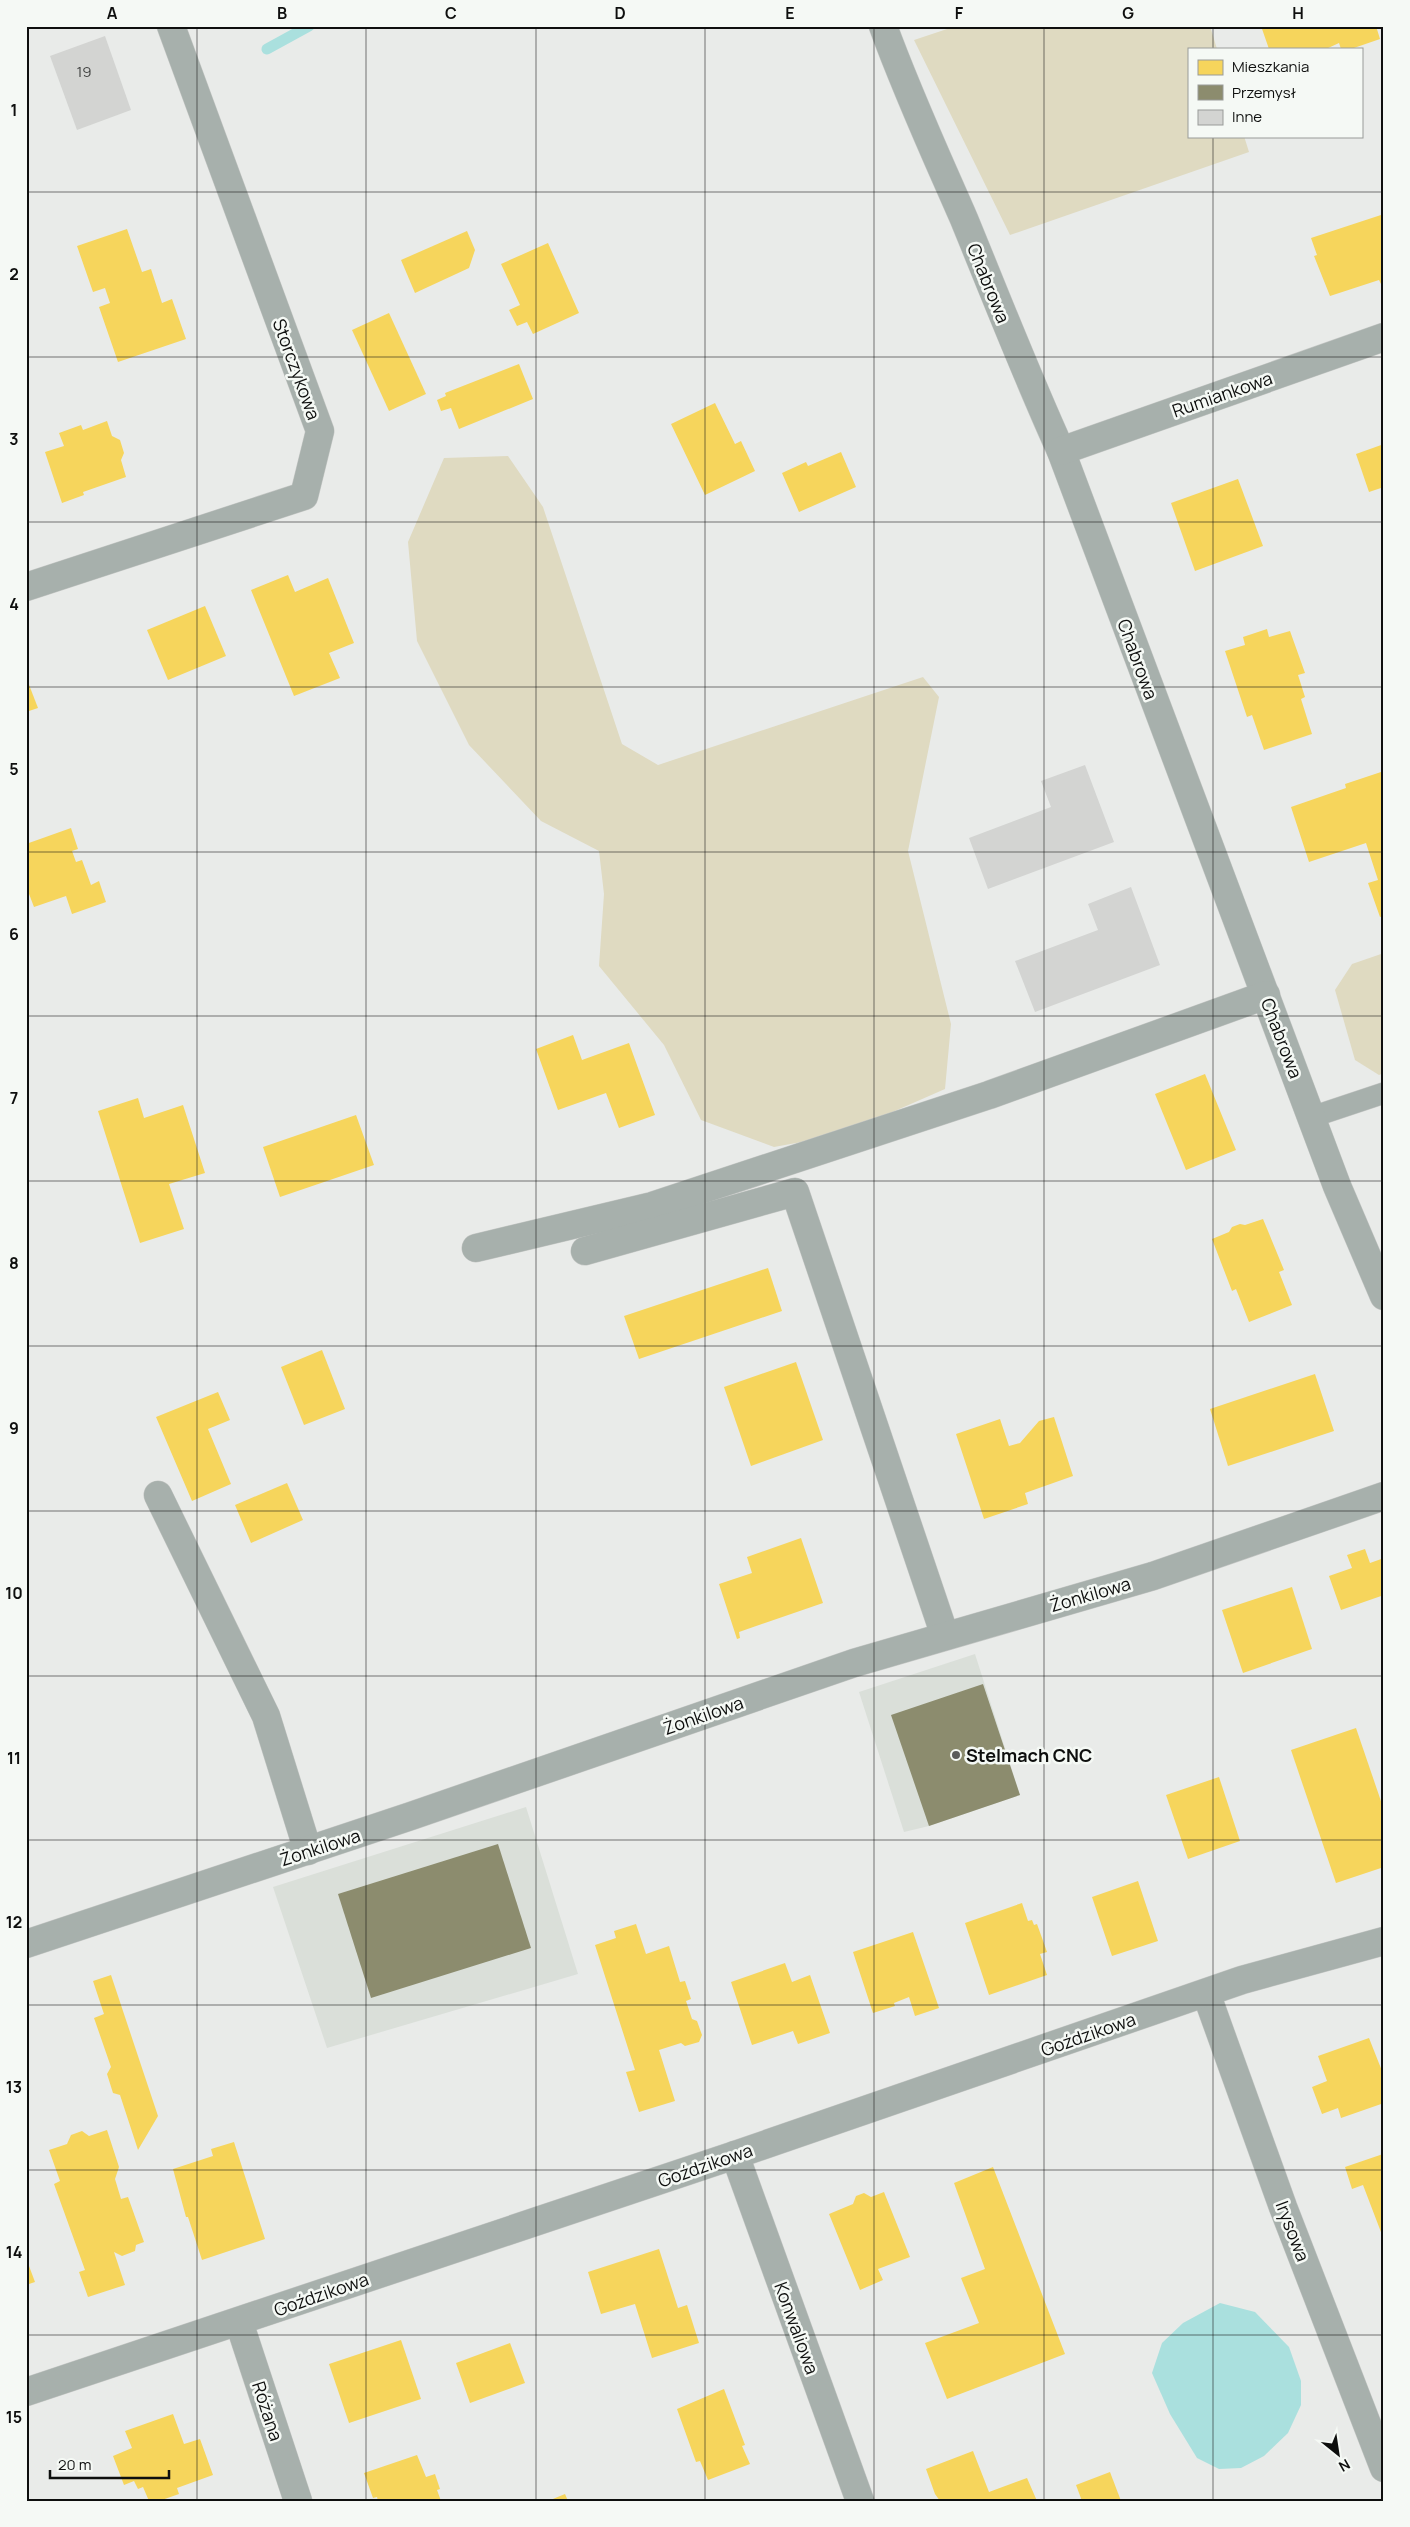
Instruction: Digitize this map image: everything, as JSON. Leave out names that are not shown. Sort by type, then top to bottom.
[{"type":"street","name":"Storczykowa","points":[[26,587],[304,496],[320,431],[171,26]]},
{"type":"street","name":"Chabrowa","points":[[883,26],[901,75],[964,221],[1022,365],[1061,451],[1337,1186],[1384,1296]]},
{"type":"street","name":"Rumiankowa","points":[[1061,451],[1384,337]]},
{"type":"street","points":[[476,1248],[652,1206],[989,1095],[1266,995]]},
{"type":"street","points":[[585,1251],[795,1192],[945,1636]]},
{"type":"street","points":[[158,1495],[266,1716],[308,1851]]},
{"type":"street","name":"Żonkilowa","points":[[26,1944],[308,1851],[854,1663],[1153,1576],[1384,1496]]},
{"type":"street","name":"Goździkowa","points":[[26,2392],[239,2322],[1242,1980],[1384,1941]]},
{"type":"street","name":"Irysowa","points":[[1206,1992],[1283,2207],[1384,2468]]},
{"type":"street","name":"Konwaliowa","points":[[734,2154],[860,2501]]},
{"type":"street","name":"Różana","points":[[239,2322],[298,2501]]},
{"type":"lane","points":[[1312,1117],[1384,1093]]},
{"type":"shaded area","points":[[956,26],[1210,26],[1217,48],[1188,48],[1188,138],[1245,138],[1249,152],[1010,235],[914,40]]},
{"type":"shaded area","points":[[508,456],[543,507],[622,744],[658,765],[923,677],[939,697],[908,851],[951,1024],[945,1089],[840,1135],[774,1147],[701,1120],[664,1045],[599,966],[604,894],[599,851],[541,821],[469,745],[417,641],[408,542],[444,458]]},
{"type":"shaded area","points":[[1384,953],[1384,1073],[1379,1075],[1355,1060],[1335,990],[1352,964]]},
{"type":"shaded area","name":"Stelmach CNC","points":[[975,1654],[1020,1795],[929,1826],[904,1832],[859,1692]]},
{"type":"shaded area","points":[[526,1807],[578,1974],[327,2048],[273,1887]]},
{"type":"water","points":[[1220,2303],[1255,2312],[1289,2347],[1301,2381],[1301,2405],[1288,2433],[1264,2456],[1241,2468],[1219,2469],[1197,2458],[1170,2414],[1152,2373],[1162,2343],[1183,2323]]},
{"type":"building: Mieszkania","points":[[1261,26],[1376,26],[1380,39],[1354,48],[1341,48],[1339,43],[1328,48],[1269,48]]},
{"type":"building: Mieszkania","points":[[1384,214],[1383,284],[1379,280],[1330,296],[1314,256],[1317,255],[1311,238]]},
{"type":"building: Mieszkania","points":[[127,229],[142,272],[151,269],[162,303],[172,299],[186,339],[118,362],[99,307],[110,303],[105,288],[93,292],[77,246]]},
{"type":"building: Mieszkania","points":[[467,231],[475,250],[469,268],[415,293],[401,260]]},
{"type":"building: Mieszkania","points":[[548,243],[579,313],[533,334],[527,322],[517,326],[509,310],[520,305],[501,264]]},
{"type":"building: Mieszkania","points":[[389,313],[426,394],[389,411],[352,330]]},
{"type":"building: Mieszkania","points":[[519,364],[533,399],[459,429],[451,408],[441,411],[437,400],[446,396],[445,393]]},
{"type":"building: Mieszkania","points":[[715,403],[735,444],[741,441],[755,471],[705,495],[671,424]]},
{"type":"building: Mieszkania","points":[[107,421],[112,436],[120,440],[124,453],[121,460],[126,477],[83,492],[84,495],[62,503],[45,452],[64,446],[59,433],[81,425],[83,430]]},
{"type":"building: Mieszkania","points":[[1384,444],[1384,487],[1369,492],[1356,454]]},
{"type":"building: Mieszkania","points":[[841,452],[856,487],[799,512],[782,473],[806,462],[808,466]]},
{"type":"building: Mieszkania","points":[[1238,479],[1263,546],[1195,571],[1171,503]]},
{"type":"building: Mieszkania","points":[[288,575],[295,592],[328,578],[354,643],[329,653],[340,678],[294,696],[251,590]]},
{"type":"building: Mieszkania","points":[[205,606],[226,656],[168,680],[147,630]]},
{"type":"building: Mieszkania","points":[[1267,629],[1269,637],[1290,631],[1305,673],[1298,675],[1305,697],[1301,699],[1312,734],[1264,750],[1252,715],[1247,717],[1225,651],[1245,645],[1243,637]]},
{"type":"building: Mieszkania","points":[[26,677],[38,708],[26,712]]},
{"type":"building: Mieszkania","points":[[1384,771],[1384,916],[1380,917],[1368,883],[1378,880],[1366,843],[1309,862],[1291,807],[1346,788],[1345,784]]},
{"type":"building: Mieszkania","points":[[71,828],[78,849],[72,851],[76,862],[82,860],[91,885],[99,881],[106,902],[72,914],[66,896],[34,907],[26,886],[26,844]]},
{"type":"building: Mieszkania","points":[[573,1035],[582,1060],[629,1043],[655,1115],[619,1128],[606,1093],[558,1110],[536,1049]]},
{"type":"building: Mieszkania","points":[[1205,1074],[1236,1150],[1186,1170],[1155,1094]]},
{"type":"building: Mieszkania","points":[[138,1098],[144,1118],[183,1105],[205,1173],[169,1184],[184,1229],[140,1243],[98,1111]]},
{"type":"building: Mieszkania","points":[[356,1115],[374,1165],[280,1197],[263,1147]]},
{"type":"building: Mieszkania","points":[[1263,1219],[1284,1270],[1279,1272],[1292,1305],[1249,1322],[1236,1289],[1232,1291],[1212,1239],[1229,1232],[1232,1227]]},
{"type":"building: Mieszkania","points":[[768,1268],[782,1311],[639,1359],[624,1316]]},
{"type":"building: Mieszkania","points":[[322,1350],[345,1409],[304,1425],[281,1367]]},
{"type":"building: Mieszkania","points":[[796,1362],[823,1440],[751,1466],[724,1387]]},
{"type":"building: Mieszkania","points":[[1315,1374],[1334,1431],[1228,1466],[1210,1409]]},
{"type":"building: Mieszkania","points":[[218,1392],[230,1420],[208,1429],[231,1484],[192,1501],[156,1417]]},
{"type":"building: Mieszkania","points":[[1054,1417],[1073,1476],[1025,1493],[1028,1504],[984,1519],[956,1434],[1000,1419],[1009,1446],[1020,1443],[1039,1421]]},
{"type":"building: Mieszkania","points":[[287,1483],[303,1520],[251,1543],[235,1505]]},
{"type":"building: Mieszkania","points":[[801,1538],[823,1603],[739,1632],[740,1638],[737,1639],[719,1584],[752,1573],[747,1557]]},
{"type":"building: Mieszkania","points":[[1365,1549],[1370,1563],[1384,1558],[1384,1595],[1341,1610],[1329,1576],[1352,1568],[1347,1555]]},
{"type":"building: Mieszkania","points":[[1292,1587],[1312,1649],[1243,1673],[1222,1610]]},
{"type":"building: Mieszkania","points":[[1356,1728],[1384,1810],[1384,1867],[1336,1883],[1291,1750]]},
{"type":"building: Mieszkania","points":[[1219,1777],[1240,1841],[1188,1859],[1166,1795]]},
{"type":"building: Mieszkania","points":[[1138,1881],[1158,1941],[1112,1956],[1092,1897]]},
{"type":"building: Mieszkania","points":[[1022,1903],[1028,1921],[1032,1920],[1034,1925],[1037,1924],[1047,1952],[1040,1954],[1047,1975],[989,1995],[965,1923]]},
{"type":"building: Mieszkania","points":[[636,1924],[646,1954],[669,1946],[680,1982],[685,1981],[691,1999],[686,2001],[692,2019],[697,2021],[702,2035],[699,2042],[685,2046],[681,2043],[659,2050],[675,2101],[639,2112],[626,2072],[635,2070],[595,1945],[616,1938],[614,1931]]},
{"type":"building: Mieszkania","points":[[913,1932],[939,2008],[915,2016],[909,1997],[894,2003],[895,2006],[873,2013],[853,1952]]},
{"type":"building: Mieszkania","points":[[785,1963],[792,1982],[810,1975],[830,2033],[798,2044],[793,2031],[752,2045],[731,1982]]},
{"type":"building: Mieszkania","points":[[111,1975],[158,2116],[138,2150],[120,2095],[113,2093],[107,2074],[111,2067],[94,2018],[104,2014],[93,1981]]},
{"type":"building: Mieszkania","points":[[1369,2038],[1384,2076],[1384,2103],[1341,2118],[1338,2108],[1322,2114],[1312,2087],[1327,2081],[1318,2056]]},
{"type":"building: Mieszkania","points":[[107,2130],[119,2167],[115,2179],[121,2199],[128,2197],[144,2242],[136,2245],[135,2251],[122,2256],[114,2252],[125,2285],[88,2297],[79,2272],[85,2270],[54,2184],[60,2181],[49,2150],[67,2144],[71,2135],[82,2131],[89,2136]]},
{"type":"building: Mieszkania","points":[[234,2142],[265,2239],[202,2260],[188,2217],[186,2217],[173,2169],[213,2156],[211,2149]]},
{"type":"building: Mieszkania","points":[[1383,2154],[1384,2240],[1363,2185],[1352,2189],[1345,2167]]},
{"type":"building: Mieszkania","points":[[993,2167],[1065,2354],[947,2399],[925,2343],[979,2323],[961,2278],[985,2269],[954,2183]]},
{"type":"building: Mieszkania","points":[[884,2192],[910,2257],[878,2269],[883,2280],[860,2290],[829,2214],[853,2204],[856,2196],[864,2193],[871,2197]]},
{"type":"building: Mieszkania","points":[[659,2249],[678,2308],[687,2305],[699,2343],[652,2358],[635,2304],[601,2314],[588,2272]]},
{"type":"building: Mieszkania","points":[[26,2258],[35,2282],[26,2285]]},
{"type":"building: Mieszkania","points":[[401,2340],[421,2399],[349,2423],[329,2364]]},
{"type":"building: Mieszkania","points":[[510,2343],[525,2383],[470,2403],[456,2363]]},
{"type":"building: Mieszkania","points":[[724,2389],[745,2445],[742,2446],[750,2464],[708,2480],[700,2461],[696,2462],[677,2409]]},
{"type":"building: Mieszkania","points":[[173,2414],[184,2444],[200,2439],[213,2475],[177,2488],[179,2494],[159,2501],[149,2501],[143,2487],[138,2489],[134,2481],[124,2485],[113,2456],[132,2448],[125,2431]]},
{"type":"building: Mieszkania","points":[[973,2451],[989,2492],[1027,2478],[1037,2501],[940,2501],[935,2494],[926,2469]]},
{"type":"building: Mieszkania","points":[[417,2455],[426,2477],[435,2474],[440,2489],[437,2490],[441,2501],[378,2501],[377,2497],[373,2498],[364,2473]]},
{"type":"building: Mieszkania","points":[[1110,2472],[1121,2501],[1082,2501],[1076,2485]]},
{"type":"building: Mieszkania","points":[[565,2494],[568,2501],[548,2501]]},
{"type":"building: Przemysł","name":"Stelmach CNC","points":[[983,1684],[1020,1795],[929,1826],[891,1715]]},
{"type":"building: Przemysł","points":[[498,1844],[531,1948],[371,1998],[338,1894]]},
{"type":"building: Inne","points":[[105,36],[131,110],[77,130],[50,56]]},
{"type":"building: Inne","points":[[1085,765],[1114,842],[988,889],[969,838],[1051,807],[1041,781]]},
{"type":"building: Inne","points":[[1131,887],[1160,965],[1035,1012],[1015,961],[1098,930],[1088,904]]},
{"type":"waterway","points":[[267,49],[309,26]]},
{"type":"place","name":"Stelmach CNC","points":[[956,1755]]}]
